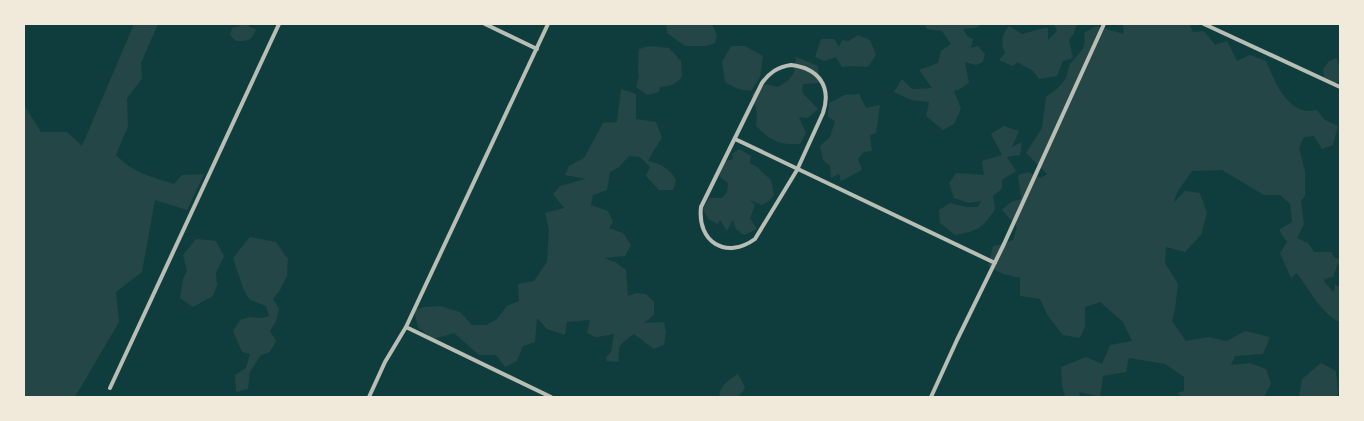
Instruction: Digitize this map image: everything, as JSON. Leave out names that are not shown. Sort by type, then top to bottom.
[{"type":"street","points":[[110,388],[279,24]]},
{"type":"street","points":[[485,24],[537,49]]},
{"type":"street","points":[[369,397],[385,362],[406,327],[548,24]]},
{"type":"street","points":[[931,397],[956,340],[995,263],[1104,24]]},
{"type":"street","points":[[1204,24],[1340,87]]},
{"type":"street","points":[[791,64],[800,66],[809,69],[821,80],[825,88],[826,105],[797,170],[755,239],[747,245],[731,248],[714,243],[707,236],[702,227],[700,217],[701,207],[735,139],[762,83],[767,76],[778,68],[791,64]]},
{"type":"street","points":[[735,139],[797,170],[995,263]]},
{"type":"street","points":[[406,327],[550,397]]},
{"type":"shaded area","points":[[134,24],[158,24],[141,63],[142,79],[127,98],[128,126],[116,155],[136,170],[174,184],[182,175],[204,174],[187,210],[155,200],[142,272],[116,292],[119,322],[75,397],[24,397],[24,105],[41,132],[67,132],[82,146]]},
{"type":"shaded area","points":[[242,24],[247,24],[256,29],[253,36],[249,40],[236,41],[230,35],[232,28]]},
{"type":"shaded area","points":[[666,24],[712,24],[717,35],[715,43],[706,46],[685,46],[667,33]]},
{"type":"shaded area","points":[[924,24],[982,24],[976,28],[963,29],[967,36],[973,39],[971,48],[978,46],[985,54],[983,62],[976,65],[965,62],[969,83],[954,91],[961,109],[954,124],[943,130],[926,116],[929,102],[911,100],[894,92],[902,79],[912,89],[932,88],[919,70],[938,63],[941,51],[951,44],[942,31],[927,29]]},
{"type":"shaded area","points":[[1054,24],[1077,24],[1074,33],[1069,40],[1073,58],[1063,61],[1057,76],[1039,79],[1033,71],[1017,62],[1013,66],[999,60],[1005,53],[1002,39],[1009,26],[1022,34],[1048,28],[1048,40],[1057,31]]},
{"type":"shaded area","points":[[1123,24],[1191,24],[1190,26],[1193,32],[1204,31],[1215,45],[1227,41],[1237,61],[1250,55],[1266,61],[1272,75],[1289,102],[1304,111],[1317,110],[1325,120],[1338,126],[1333,145],[1322,149],[1314,136],[1304,137],[1299,148],[1305,171],[1305,196],[1301,201],[1304,224],[1297,238],[1308,243],[1314,252],[1331,252],[1335,258],[1340,259],[1340,265],[1338,263],[1333,277],[1324,279],[1325,283],[1334,292],[1335,284],[1340,288],[1340,322],[1334,319],[1322,308],[1297,273],[1291,278],[1280,253],[1287,242],[1279,230],[1292,222],[1290,204],[1280,195],[1264,195],[1222,170],[1192,171],[1178,191],[1173,203],[1185,191],[1200,193],[1207,213],[1201,235],[1185,252],[1166,247],[1165,263],[1178,284],[1172,321],[1186,341],[1208,337],[1227,341],[1245,331],[1270,337],[1263,354],[1235,356],[1231,365],[1250,363],[1266,369],[1271,384],[1264,397],[1182,397],[1177,393],[1184,391],[1184,377],[1165,364],[1129,358],[1126,372],[1103,376],[1100,397],[1079,392],[1080,397],[1060,397],[1065,395],[1062,386],[1061,367],[1086,357],[1102,364],[1110,345],[1132,341],[1123,322],[1100,302],[1085,307],[1085,327],[1080,338],[1063,335],[1048,316],[1040,299],[1020,296],[1020,278],[1003,274],[988,266],[993,246],[1004,244],[1013,240],[1017,227],[1002,210],[1011,202],[1021,199],[1018,175],[1028,172],[1041,178],[1047,174],[1026,153],[1042,128],[1046,97],[1062,83],[1067,75],[1070,65],[1084,47],[1084,33],[1096,26],[1124,34]]},
{"type":"shaded area","points":[[858,35],[870,40],[876,55],[868,67],[842,67],[836,57],[824,61],[815,57],[821,39],[834,39],[839,47],[842,40],[849,41]]},
{"type":"shaded area","points":[[650,46],[669,48],[681,61],[682,77],[672,85],[660,87],[659,92],[647,95],[636,87],[639,77],[639,49]]},
{"type":"shaded area","points":[[731,46],[745,46],[763,56],[760,77],[751,91],[738,89],[725,82],[722,62]]},
{"type":"shaded area","points":[[796,57],[818,66],[819,83],[803,84],[802,92],[818,109],[808,118],[799,117],[806,133],[800,144],[786,144],[771,139],[756,126],[757,113],[752,94],[766,84],[778,87],[787,81],[794,72]]},
{"type":"shaded area","points":[[1337,58],[1340,71],[1340,81],[1335,83],[1324,77],[1323,69],[1329,61]]},
{"type":"shaded area","points":[[621,89],[636,94],[636,119],[656,122],[662,138],[648,161],[665,167],[671,172],[676,180],[673,190],[659,190],[646,176],[650,167],[640,157],[629,156],[619,167],[610,172],[607,190],[593,195],[591,205],[608,211],[613,222],[609,228],[623,233],[631,245],[625,256],[604,258],[615,262],[626,270],[628,296],[636,293],[646,294],[654,302],[654,315],[644,323],[664,322],[666,332],[664,345],[654,349],[634,334],[619,348],[619,362],[607,361],[606,357],[611,352],[614,334],[596,337],[587,333],[590,320],[567,322],[565,335],[547,329],[537,318],[535,342],[523,346],[517,361],[505,367],[496,355],[479,355],[454,333],[433,339],[418,327],[414,310],[425,307],[440,306],[460,312],[472,325],[486,325],[496,320],[507,306],[519,301],[518,284],[534,281],[547,262],[549,230],[545,213],[564,208],[553,194],[560,186],[586,179],[565,175],[569,166],[584,158],[603,123],[617,122]]},
{"type":"shaded area","points":[[859,94],[866,108],[880,105],[876,133],[870,135],[872,151],[864,152],[858,159],[862,170],[841,181],[839,174],[831,178],[830,166],[823,160],[820,146],[830,137],[835,121],[828,117],[829,103],[845,95]]},
{"type":"shaded area","points":[[1004,126],[1019,131],[1012,147],[1022,142],[1020,155],[1007,157],[1016,171],[1002,180],[1002,189],[993,196],[995,210],[986,221],[974,230],[955,235],[940,223],[939,210],[950,203],[966,207],[978,207],[981,201],[969,203],[954,198],[949,183],[956,173],[984,175],[982,161],[1002,155],[991,134]]},
{"type":"shaded area","points":[[739,149],[751,156],[750,163],[757,167],[771,180],[774,195],[769,201],[762,205],[750,200],[755,205],[750,218],[757,229],[744,235],[736,229],[733,220],[727,231],[720,220],[718,224],[708,219],[703,209],[709,198],[722,198],[727,192],[728,183],[720,177],[721,162],[733,159],[732,154]]},
{"type":"shaded area","points":[[250,237],[276,242],[288,259],[287,276],[280,290],[273,299],[279,309],[276,321],[270,331],[276,341],[270,352],[261,355],[250,372],[248,389],[236,392],[235,375],[246,368],[250,354],[242,352],[233,331],[240,320],[249,317],[262,318],[269,316],[266,306],[250,300],[243,288],[233,258]]},
{"type":"shaded area","points":[[196,239],[216,241],[224,256],[216,273],[217,285],[213,296],[193,307],[180,298],[183,279],[187,271],[183,255]]},
{"type":"shaded area","points":[[1321,363],[1336,371],[1338,393],[1336,397],[1299,397],[1302,379]]},
{"type":"shaded area","points":[[738,374],[745,387],[743,391],[738,396],[732,398],[719,397],[723,386]]}]
